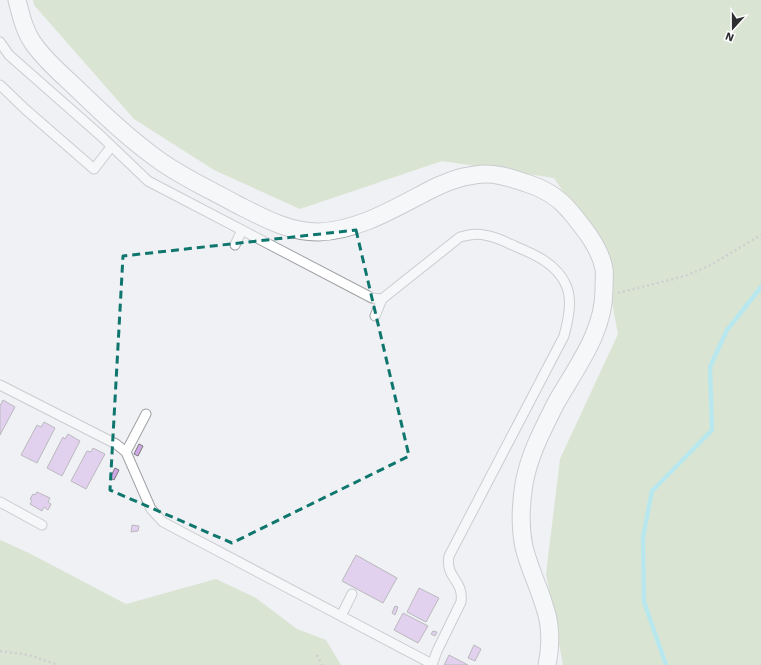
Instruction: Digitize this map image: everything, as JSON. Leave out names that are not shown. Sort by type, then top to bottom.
[{"type":"street","points":[[17,0],[24,27],[33,43],[47,60],[110,120],[160,161],[185,177],[269,221],[295,229],[313,232],[334,231],[348,228],[379,215],[447,181],[476,174],[505,176],[543,189],[563,202],[597,250],[604,269],[604,294],[601,314],[595,335],[539,438],[528,463],[524,485],[522,508],[524,545],[536,586],[546,610],[550,634],[547,665]]},
{"type":"lane","points":[[0,43],[9,55],[112,146],[148,181],[359,292],[372,298],[382,299]]},
{"type":"lane","points":[[0,85],[25,109],[94,169],[112,146]]},
{"type":"lane","points":[[235,245],[242,230]]},
{"type":"lane","points":[[0,385],[116,444],[126,452],[151,509],[162,522],[432,665],[462,598],[460,587],[449,571],[449,556],[564,336],[569,309],[569,295],[561,276],[553,267],[535,254],[494,237],[484,234],[473,234],[460,237],[382,299],[375,316]]},
{"type":"lane","points":[[126,452],[146,414]]},
{"type":"lane","points":[[0,502],[42,525]]},
{"type":"lane","points":[[341,616],[352,594]]},
{"type":"path","points":[[604,294],[618,293],[685,276],[709,266],[761,235]]},
{"type":"path","points":[[0,651],[29,655],[58,665]]},
{"type":"path","points":[[317,655],[322,665]]},
{"type":"highlighted area","points":[[356,230],[409,456],[232,543],[110,490],[123,256]]},
{"type":"green space","points":[[33,0],[761,0],[761,665],[563,665],[546,574],[560,459],[618,334],[602,250],[554,178],[442,161],[300,209],[214,170],[134,119],[34,5]]},
{"type":"green space","points":[[0,540],[29,553],[126,604],[216,579],[256,598],[297,629],[326,640],[341,665],[0,665]]},
{"type":"building","points":[[3,400],[15,407],[0,435],[0,406]]},
{"type":"building","points":[[44,422],[55,428],[37,463],[21,455],[37,425],[41,427]]},
{"type":"building","points":[[68,434],[80,441],[62,476],[47,468],[63,437],[65,439]]},
{"type":"building","points":[[139,444],[143,446],[138,456],[134,454]]},
{"type":"building","points":[[93,448],[105,454],[86,489],[71,481],[87,451],[91,452]]},
{"type":"building","points":[[115,468],[119,470],[114,480],[110,478]]},
{"type":"building","points":[[37,492],[50,498],[48,502],[51,504],[48,510],[44,507],[42,511],[30,504],[32,500],[30,499],[33,494],[35,495]]},
{"type":"building","points":[[132,525],[139,526],[138,531],[131,532]]},
{"type":"building","points":[[356,555],[397,578],[383,603],[342,581]]},
{"type":"building","points":[[419,588],[439,598],[426,622],[407,612]]},
{"type":"building","points":[[395,606],[398,607],[395,615],[392,613]]},
{"type":"building","points":[[403,613],[428,626],[418,643],[394,630]]},
{"type":"building","points":[[433,631],[437,632],[435,636],[431,634]]},
{"type":"building","points":[[474,645],[481,649],[475,661],[468,658]]},
{"type":"building","points":[[449,655],[468,665],[444,665]]},
{"type":"waterway","points":[[666,665],[644,602],[643,537],[652,491],[712,430],[710,367],[727,330],[761,287]]}]
